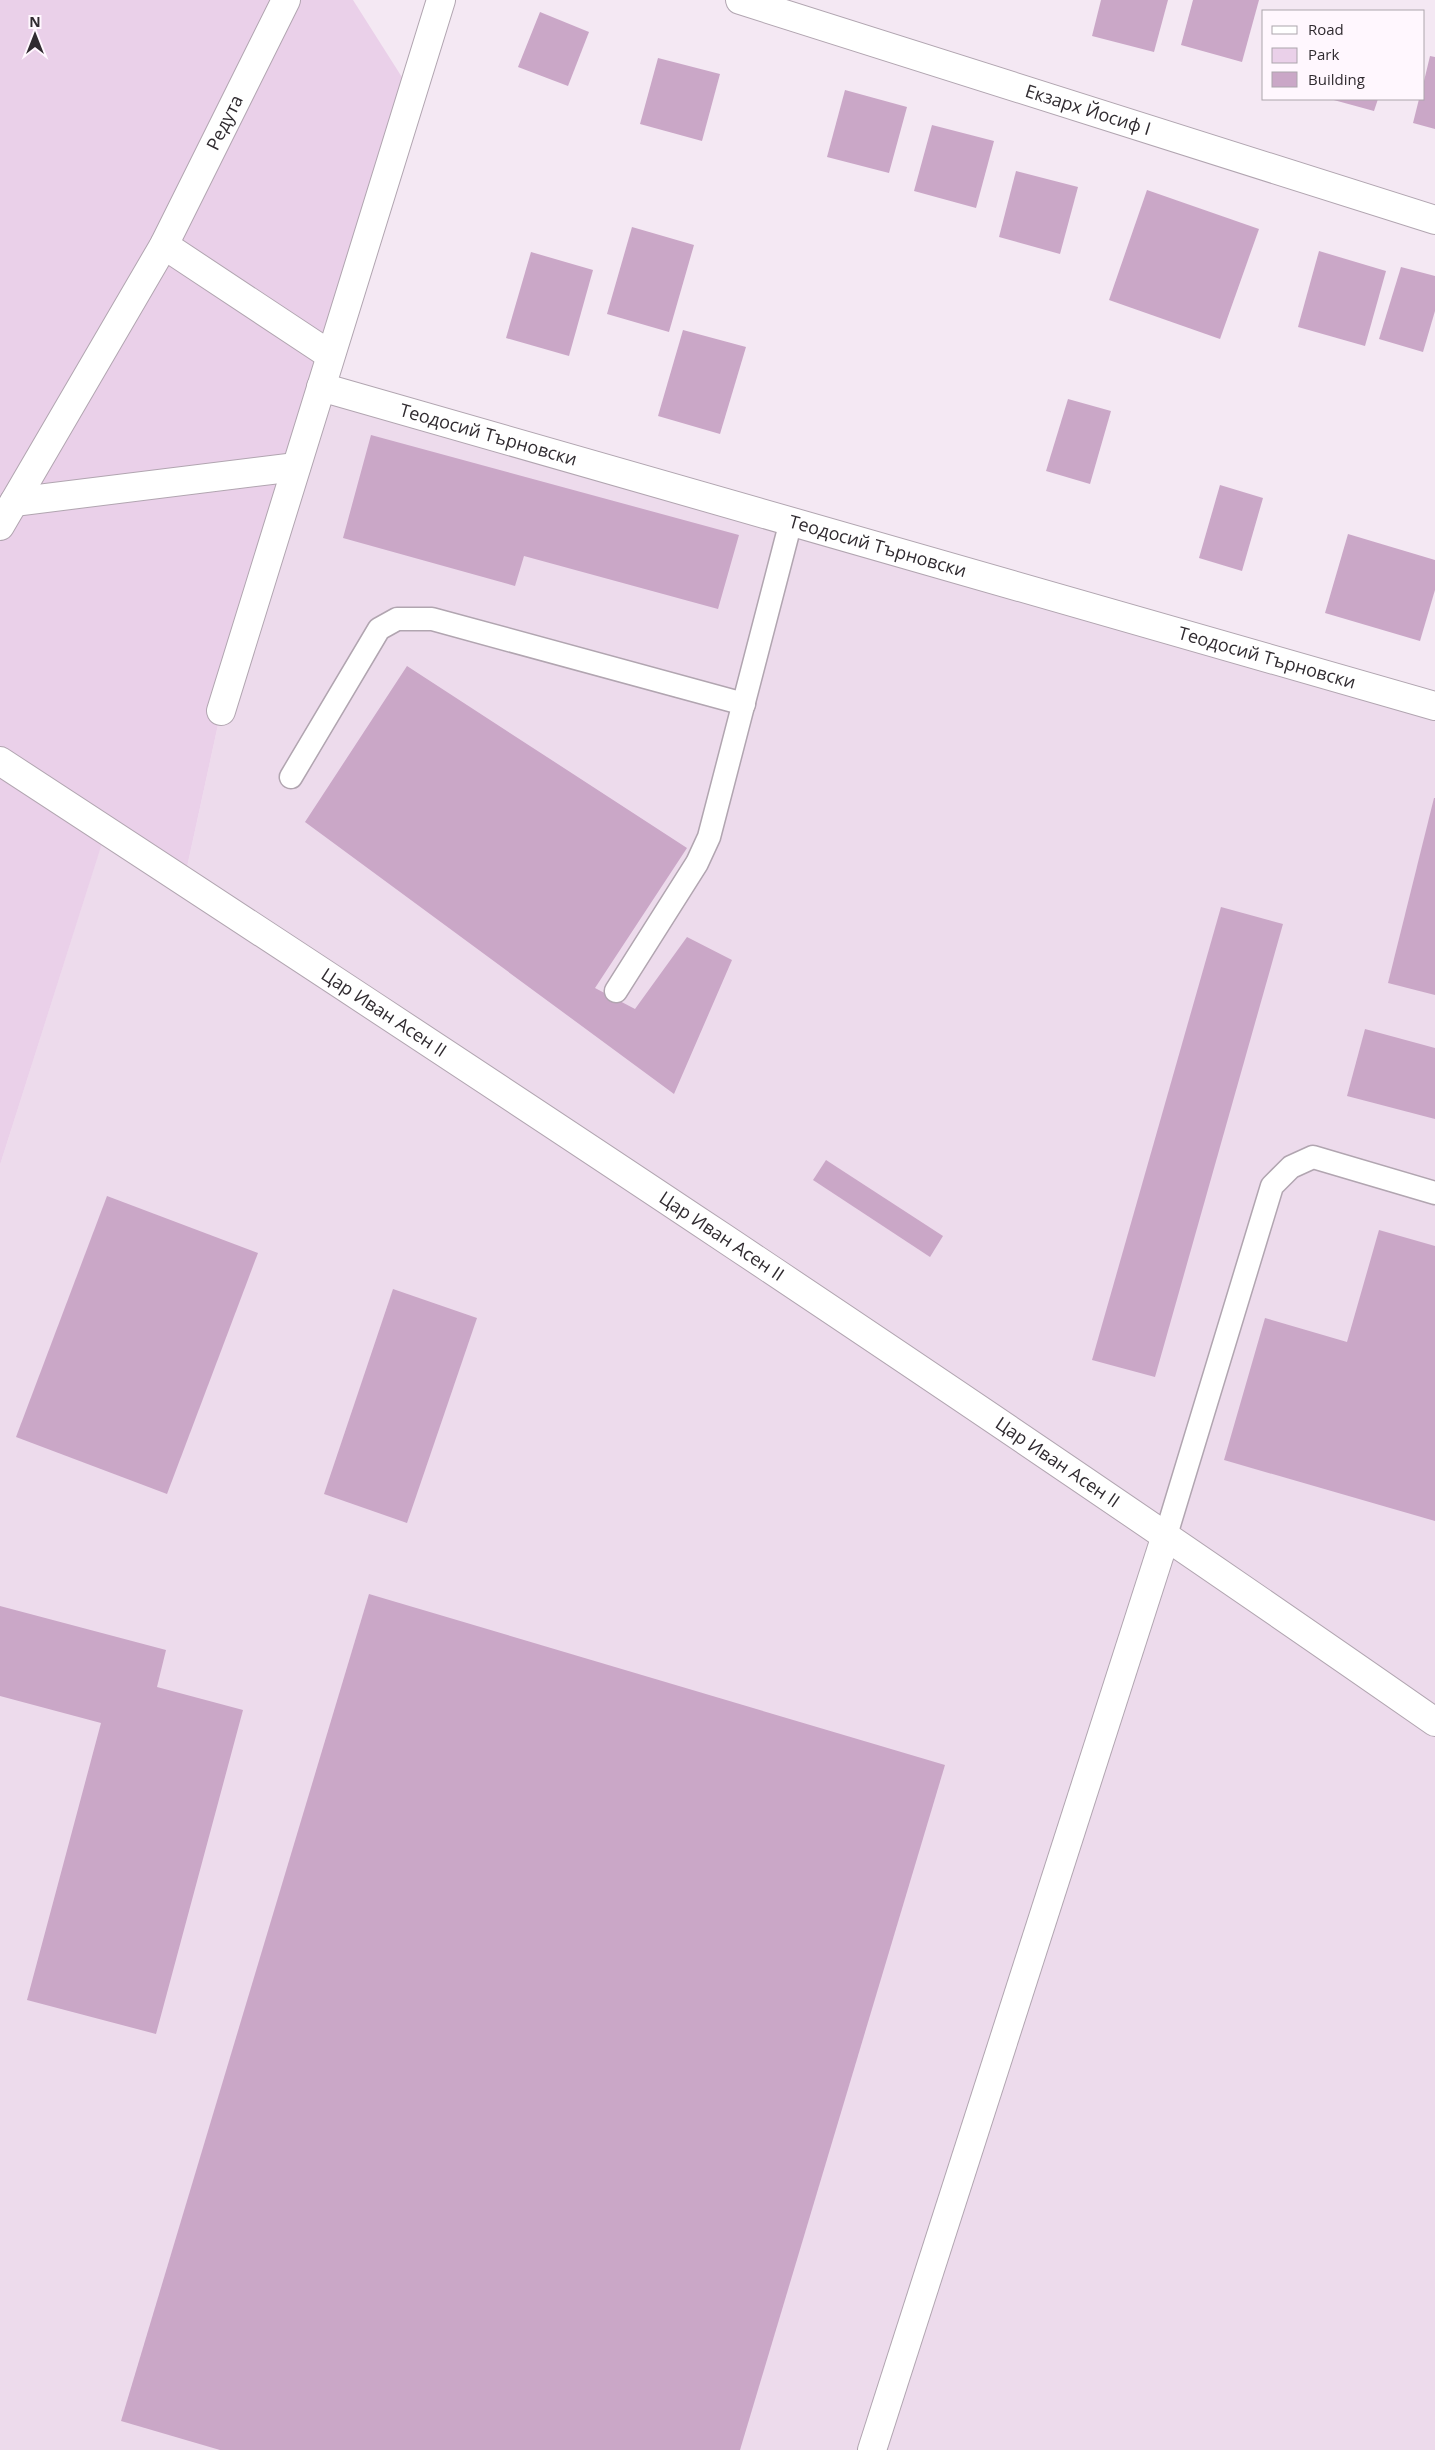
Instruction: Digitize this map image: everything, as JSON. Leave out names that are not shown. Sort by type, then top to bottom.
[{"type":"street","name":"Редута","points":[[0,526],[164,245],[286,0]]},
{"type":"street","points":[[221,711],[441,0]]},
{"type":"street","name":"Екзарх Йосиф I","points":[[740,0],[1435,220]]},
{"type":"street","points":[[164,245],[330,355]]},
{"type":"street","name":"Теодосий Търновски","points":[[320,387],[1435,706]]},
{"type":"street","points":[[14,502],[296,467]]},
{"type":"street","name":"Цар Иван Асен II","points":[[0,761],[437,1048],[1166,1535],[1435,1722]]},
{"type":"street","points":[[872,2450],[1166,1535]]},
{"type":"lane","points":[[616,991],[697,863],[709,837],[791,521]]},
{"type":"lane","points":[[291,777],[379,629],[397,619],[432,619],[744,704]]},
{"type":"lane","points":[[1166,1535],[1272,1186],[1291,1167],[1313,1157],[1435,1193]]},
{"type":"shaded area","points":[[321,387],[1435,706],[1435,2450],[0,2450],[0,1165],[106,830],[184,881],[221,711]]},
{"type":"green space","points":[[0,0],[353,0],[412,93],[221,711],[184,881],[106,831],[0,1165]]},
{"type":"building","points":[[1101,0],[1168,0],[1154,52],[1092,36]]},
{"type":"building","points":[[1193,0],[1259,0],[1242,62],[1181,45]]},
{"type":"building","points":[[540,12],[589,32],[568,86],[518,67]]},
{"type":"building","points":[[1430,56],[1435,57],[1435,129],[1413,123],[1419,100],[1425,100],[1425,77]]},
{"type":"building","points":[[658,58],[720,74],[702,141],[640,124]]},
{"type":"building","points":[[845,90],[907,107],[889,173],[827,157]]},
{"type":"building","points":[[1334,100],[1378,100],[1374,111]]},
{"type":"building","points":[[932,125],[994,141],[976,208],[914,191]]},
{"type":"building","points":[[1016,171],[1078,187],[1060,254],[999,237]]},
{"type":"building","points":[[1147,190],[1259,229],[1220,339],[1109,300]]},
{"type":"building","points":[[632,227],[694,245],[669,332],[607,314]]},
{"type":"building","points":[[1319,251],[1386,271],[1365,346],[1298,327]]},
{"type":"building","points":[[531,252],[593,270],[569,356],[506,338]]},
{"type":"building","points":[[1401,267],[1435,276],[1435,311],[1423,352],[1379,339]]},
{"type":"building","points":[[683,330],[746,347],[720,434],[658,416]]},
{"type":"building","points":[[1068,399],[1111,411],[1090,484],[1046,471]]},
{"type":"building","points":[[371,435],[739,535],[718,609],[524,556],[515,586],[343,538]]},
{"type":"building","points":[[1220,485],[1263,498],[1242,571],[1199,558]]},
{"type":"building","points":[[1348,534],[1435,560],[1435,590],[1420,641],[1325,613]]},
{"type":"building","points":[[407,666],[687,848],[595,988],[635,1009],[687,937],[732,960],[674,1094],[305,822]]},
{"type":"building","points":[[1435,798],[1435,995],[1388,983]]},
{"type":"building","points":[[1221,907],[1283,924],[1155,1377],[1092,1360]]},
{"type":"building","points":[[1365,1029],[1435,1048],[1435,1119],[1347,1096]]},
{"type":"building","points":[[826,1160],[943,1236],[930,1257],[813,1180]]},
{"type":"building","points":[[107,1196],[258,1253],[167,1494],[16,1437]]},
{"type":"building","points":[[1379,1230],[1435,1246],[1435,1521],[1224,1460],[1265,1318],[1347,1342]]},
{"type":"building","points":[[393,1289],[477,1318],[407,1523],[324,1494]]},
{"type":"building","points":[[369,1594],[945,1765],[740,2450],[220,2450],[121,2421]]},
{"type":"building","points":[[0,1606],[166,1650],[157,1687],[243,1710],[156,2034],[27,2000],[101,1723],[0,1696]]}]
